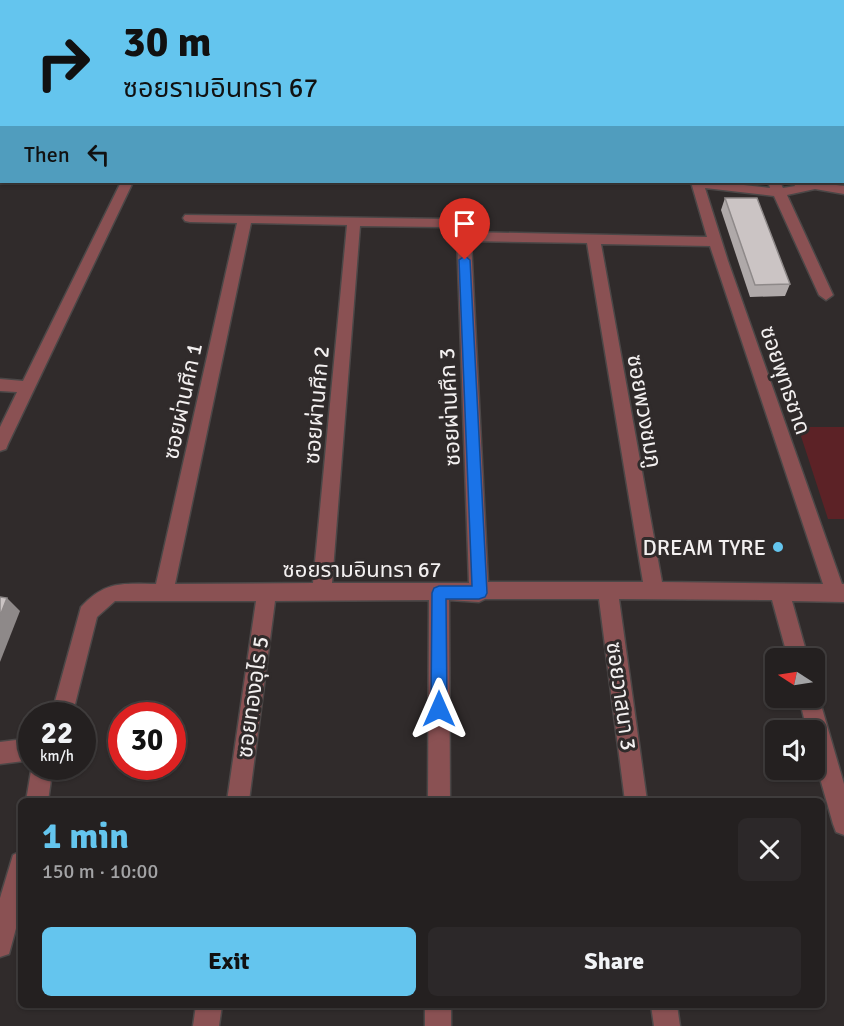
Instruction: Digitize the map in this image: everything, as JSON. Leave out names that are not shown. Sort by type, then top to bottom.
[{"type":"street","points":[[0,444],[127,183]]},
{"type":"street","name":"ซอยพุทธชาด","points":[[697,183],[715,242],[840,592]]},
{"type":"street","points":[[713,183],[844,190]]},
{"type":"street","points":[[796,183],[810,187]]},
{"type":"street","points":[[777,187],[826,296]]},
{"type":"street","points":[[190,218],[354,221],[593,240],[715,242]]},
{"type":"street","name":"ซอยผ่านศึก 1","points":[[164,592],[244,219]]},
{"type":"street","name":"ซอยผ่านศึก 2","points":[[322,592],[354,221]]},
{"type":"street","name":"ซอยผ่านศึก 3","points":[[458,230],[479,593]]},
{"type":"street","name":"ซอยพวงชมภู","points":[[593,240],[654,590]]},
{"type":"street","points":[[0,385],[26,387]]},
{"type":"street","name":"ซอยรามอินทรา 67","points":[[65,702],[88,613],[99,601],[112,593],[479,593],[654,590],[840,592]]},
{"type":"street","name":"ซอยวาสนา 3","points":[[608,591],[636,798]]},
{"type":"street","name":"ซอยทองอุไร 5","points":[[238,798],[267,592]]},
{"type":"street","points":[[439,593],[439,798]]},
{"type":"street","points":[[780,593],[795,648]]},
{"type":"street","points":[[812,708],[844,824]]},
{"type":"street","points":[[0,753],[18,751]]},
{"type":"street","points":[[38,798],[41,780]]},
{"type":"street","points":[[0,945],[18,875]]},
{"type":"street","points":[[207,1026],[209,1008]]},
{"type":"street","points":[[438,1008],[438,1026]]},
{"type":"street","points":[[664,1008],[667,1026]]},
{"type":"shaded area","points":[[798,427],[844,427],[844,519],[828,519]]},
{"type":"building","points":[[725,198],[757,198],[790,284],[755,285]]},
{"type":"building","points":[[0,597],[7,598],[0,616]]},
{"type":"place","name":"DREAM TYRE","points":[[778,547]]},
{"type":"route","points":[[439,709],[439,593],[479,593],[465,260]]}]
